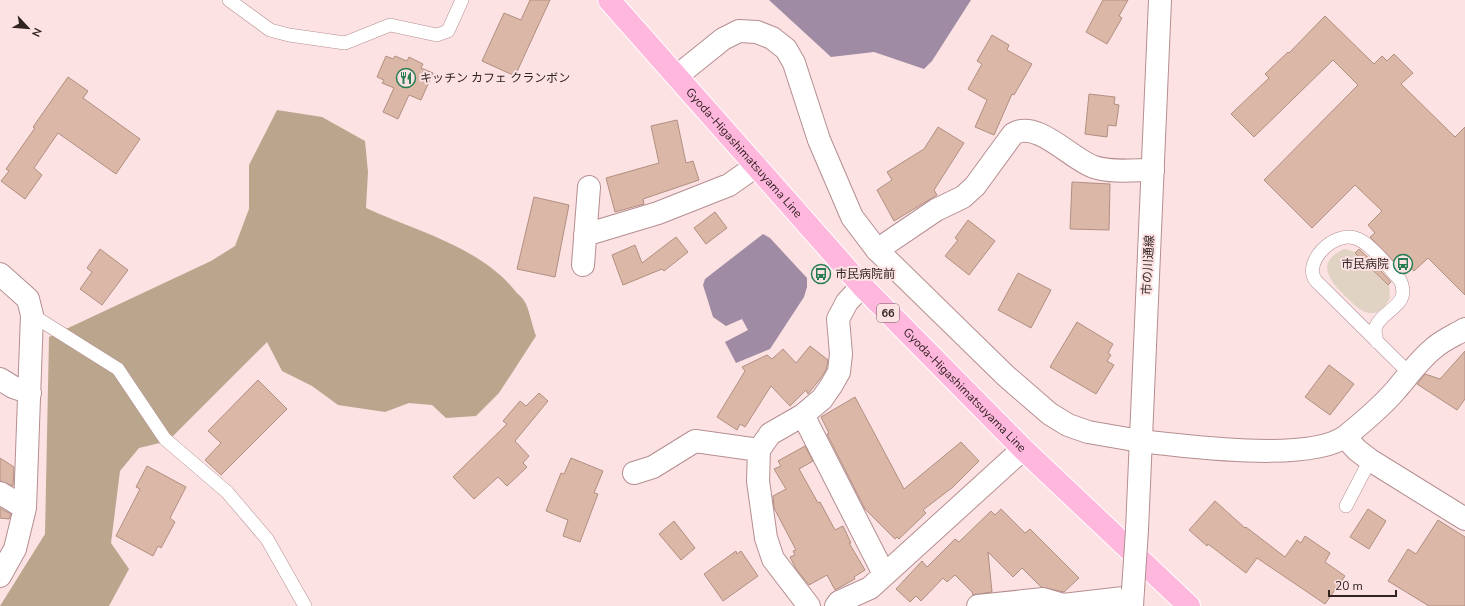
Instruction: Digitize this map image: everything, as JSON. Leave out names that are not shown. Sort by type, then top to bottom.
[{"type":"main road","name":"Gyoda-Higashimatsuyama Line","points":[[609,0],[862,286],[1023,449],[1189,606]]},
{"type":"street","name":"市の川通線","points":[[1132,598],[1137,530],[1160,0]]},
{"type":"street","points":[[677,76],[723,38],[739,31],[757,32],[772,38],[786,49],[794,63],[819,140],[852,217],[877,250],[1006,376],[1050,414],[1068,425],[1088,432],[1140,441],[1212,448],[1300,450],[1326,445],[1345,437],[1394,392],[1435,347],[1465,329]]},
{"type":"street","points":[[877,250],[936,210],[963,197],[975,186],[1013,134],[1019,129],[1031,131],[1043,136],[1094,167],[1153,170]]},
{"type":"street","points":[[584,234],[658,213],[729,185],[756,166]]},
{"type":"street","points":[[583,265],[588,187]]},
{"type":"street","points":[[0,274],[28,299],[32,315],[25,508],[15,549],[0,576]]},
{"type":"street","points":[[810,606],[773,559],[766,538],[758,481],[759,450],[770,434],[803,415],[822,399],[839,372],[841,354],[838,319],[847,302],[862,286]]},
{"type":"street","points":[[0,379],[13,387],[30,392]]},
{"type":"street","points":[[803,415],[884,574]]},
{"type":"street","points":[[1345,437],[1357,450],[1370,460],[1465,519]]},
{"type":"street","points":[[634,473],[653,467],[695,441],[759,450]]},
{"type":"street","points":[[836,606],[839,602],[870,588],[1023,449]]},
{"type":"street","points":[[0,493],[25,508]]},
{"type":"street","points":[[978,606],[1043,600],[1063,605],[1132,598]]},
{"type":"lane","points":[[229,0],[270,30],[288,35],[345,42],[390,25],[437,35],[448,31],[462,0]]},
{"type":"lane","points":[[1377,342],[1375,331],[1377,326],[1399,302],[1402,294],[1402,284],[1367,245],[1354,238],[1341,237],[1331,242],[1318,256],[1313,268],[1314,278],[1377,342],[1410,374]]},
{"type":"lane","points":[[32,315],[118,369],[165,439],[227,492],[266,539],[305,606]]},
{"type":"lane","points":[[1346,506],[1370,460]]},
{"type":"shaded area","points":[[769,0],[971,0],[932,61],[924,69],[874,52],[831,57]]},
{"type":"shaded area","points":[[277,110],[322,117],[365,141],[368,172],[366,208],[447,242],[485,263],[502,276],[524,300],[529,311],[536,336],[499,393],[476,416],[446,418],[432,405],[409,403],[385,412],[338,405],[312,386],[282,371],[267,342],[168,441],[139,448],[120,471],[111,543],[129,569],[109,606],[0,606],[45,534],[49,337],[211,261],[235,246],[249,209],[249,165]]},
{"type":"shaded area","points":[[763,234],[770,238],[807,278],[807,287],[804,297],[770,349],[736,363],[725,342],[748,330],[742,319],[726,326],[713,317],[703,285],[705,279]]},
{"type":"shaded area","points":[[1344,249],[1356,252],[1355,253],[1387,285],[1389,284],[1390,298],[1379,311],[1367,313],[1362,310],[1344,295],[1333,283],[1327,265],[1335,254]]},
{"type":"building","points":[[530,0],[550,0],[515,76],[482,61],[504,13],[521,20]]},
{"type":"building","points":[[1103,0],[1128,0],[1119,16],[1122,18],[1107,44],[1086,32]]},
{"type":"building","points":[[1325,16],[1374,64],[1382,56],[1387,61],[1394,54],[1413,73],[1401,84],[1455,137],[1465,127],[1465,295],[1428,258],[1414,271],[1407,265],[1402,270],[1370,237],[1375,233],[1368,225],[1382,211],[1355,185],[1312,228],[1264,180],[1358,85],[1333,60],[1254,137],[1231,114],[1269,78],[1265,74],[1288,52],[1289,53]]},
{"type":"building","points":[[992,35],[1009,45],[1007,50],[1032,64],[1014,95],[1012,94],[994,135],[975,127],[987,100],[968,89],[982,64],[977,61]]},
{"type":"building","name":"キッチン カフェ クランボン","points":[[386,56],[393,59],[395,56],[407,61],[409,57],[423,64],[421,68],[433,73],[421,100],[409,95],[398,119],[383,112],[394,88],[382,83],[384,80],[377,77]]},
{"type":"building","points":[[68,77],[88,91],[83,98],[140,139],[116,174],[58,133],[34,168],[42,175],[25,199],[1,181],[9,171],[6,169],[35,128],[33,127]]},
{"type":"building","points":[[1089,94],[1115,97],[1114,104],[1119,105],[1116,126],[1108,125],[1107,137],[1085,134]]},
{"type":"building","points":[[677,120],[686,163],[693,161],[699,180],[643,199],[644,204],[615,212],[606,178],[659,163],[651,126]]},
{"type":"building","points":[[938,127],[964,143],[934,190],[937,195],[894,221],[877,190],[892,180],[887,172],[924,149]]},
{"type":"building","points":[[1072,182],[1110,184],[1109,230],[1070,229]]},
{"type":"building","points":[[534,197],[569,205],[555,277],[517,269]]},
{"type":"building","points":[[715,212],[727,228],[706,244],[694,228]]},
{"type":"building","points":[[968,220],[995,241],[969,275],[945,256],[958,240],[955,238]]},
{"type":"building","points":[[676,237],[688,252],[664,271],[662,269],[623,285],[612,255],[635,245],[642,263]]},
{"type":"building","points":[[100,249],[128,270],[102,305],[80,289],[92,272],[87,268]]},
{"type":"building","points":[[1359,249],[1391,282],[1388,285],[1355,253]]},
{"type":"building","points":[[1018,273],[1051,290],[1031,328],[998,310]]},
{"type":"building","points":[[1077,322],[1113,344],[1108,353],[1111,355],[1107,361],[1114,365],[1096,394],[1050,367]]},
{"type":"building","points":[[810,346],[828,360],[826,370],[808,394],[806,390],[790,406],[771,386],[745,427],[740,424],[737,430],[717,417],[745,371],[742,367],[767,355],[772,359],[783,349],[796,363]]},
{"type":"building","points":[[1465,351],[1465,399],[1457,410],[1417,384],[1425,374],[1440,379]]},
{"type":"building","points":[[1329,365],[1354,384],[1330,415],[1305,397]]},
{"type":"building","points":[[258,380],[287,409],[221,475],[205,460],[221,443],[208,431]]},
{"type":"building","points":[[539,393],[548,401],[515,441],[529,456],[523,463],[527,467],[507,486],[498,477],[474,499],[453,477],[507,424],[503,421],[520,401],[526,406]]},
{"type":"building","points":[[855,397],[904,489],[961,442],[979,461],[953,487],[923,510],[926,513],[899,539],[897,537],[895,539],[865,509],[827,434],[829,433],[821,417]]},
{"type":"building","points":[[805,446],[813,461],[799,469],[818,503],[820,502],[835,530],[843,526],[851,543],[849,543],[865,570],[854,577],[855,579],[835,590],[827,575],[809,585],[796,569],[790,557],[795,555],[793,551],[796,550],[774,508],[773,496],[786,489],[774,469],[781,466],[778,461]]},
{"type":"building","points":[[0,458],[14,467],[13,486],[0,481]]},
{"type":"building","points":[[571,458],[603,471],[594,493],[598,494],[580,542],[563,536],[568,520],[546,511],[561,473],[564,474]]},
{"type":"building","points":[[147,466],[186,487],[170,518],[175,522],[161,548],[158,546],[153,556],[116,536],[140,489],[136,487]]},
{"type":"building","points":[[1215,501],[1245,528],[1246,527],[1285,557],[1297,540],[1301,543],[1305,536],[1330,553],[1325,562],[1345,576],[1325,604],[1257,558],[1246,573],[1208,544],[1207,546],[1189,530]]},
{"type":"building","points":[[0,508],[11,514],[9,519],[0,518]]},
{"type":"building","points":[[1001,509],[1025,533],[1030,529],[1079,578],[1064,592],[1041,587],[1022,568],[1013,577],[988,552],[992,592],[973,595],[972,592],[955,575],[947,582],[943,578],[921,601],[916,596],[910,602],[896,589],[922,561],[927,567],[955,539],[959,542],[991,511],[995,515]]},
{"type":"building","points":[[1368,509],[1386,521],[1369,549],[1350,537]]},
{"type":"building","points":[[1438,520],[1465,537],[1465,606],[1429,606],[1388,581],[1408,549],[1416,554]]},
{"type":"building","points":[[674,521],[695,548],[681,560],[659,534]]},
{"type":"building","points":[[736,551],[737,554],[741,551],[758,576],[723,601],[704,574]]},
{"type":"place","name":"キッチン カフェ クランボン","points":[[406,78]]},
{"type":"place","name":"市民病院","points":[[1403,264]]},
{"type":"place","name":"市民病院前","points":[[821,274]]}]
